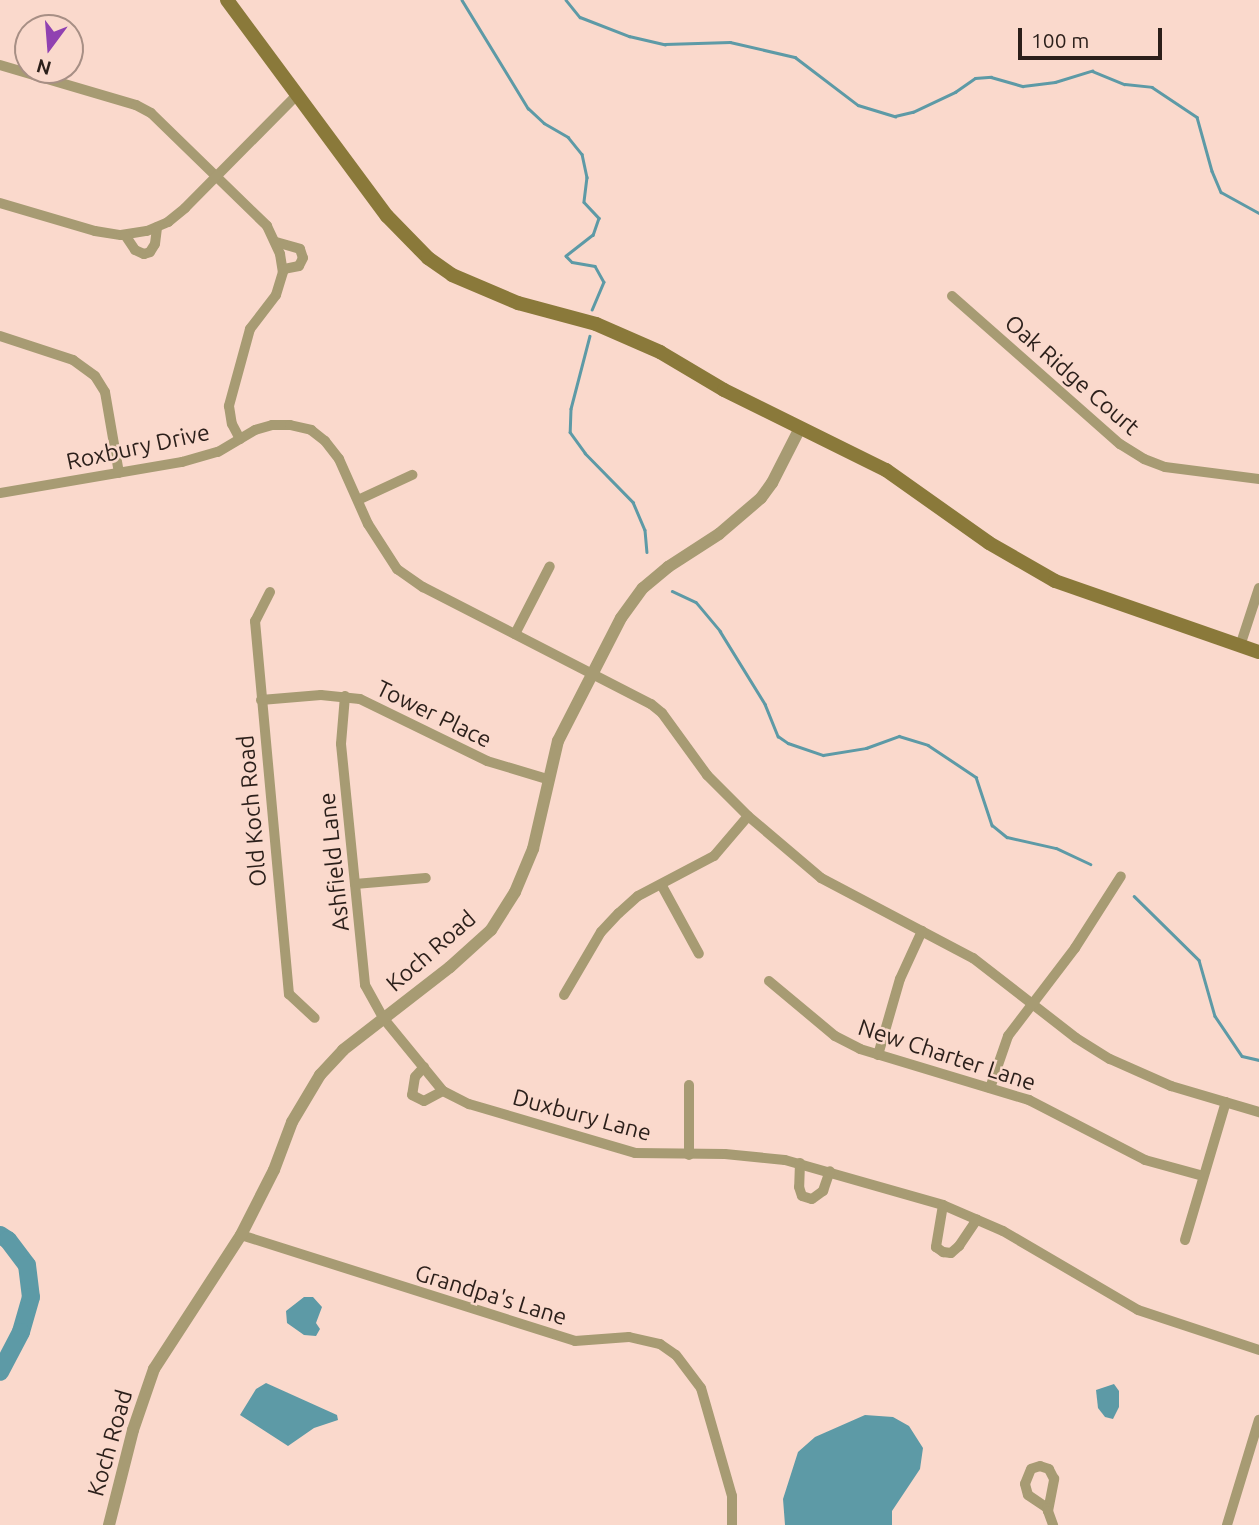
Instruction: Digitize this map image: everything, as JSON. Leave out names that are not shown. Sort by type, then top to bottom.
[{"type":"main road","points":[[227,0],[387,216],[428,258],[452,275],[508,299],[596,324],[630,337],[800,428],[886,470],[989,543],[1055,581],[1259,652]]},
{"type":"street","points":[[0,65],[136,105],[151,113],[267,226],[276,242],[283,269],[276,295],[250,328],[229,405],[232,424],[240,439]]},
{"type":"street","points":[[0,203],[95,231],[125,234],[157,227],[185,208],[296,96]]},
{"type":"street","points":[[125,234],[135,250],[144,254],[150,252],[155,244],[157,227]]},
{"type":"street","points":[[276,242],[300,249],[303,258],[299,266],[283,269]]},
{"type":"street","name":"Oak Ridge Court","points":[[951,296],[1132,452],[1165,467],[1259,479]]},
{"type":"street","points":[[0,336],[73,360],[95,376],[104,392],[119,473]]},
{"type":"street","name":"Roxbury Drive","points":[[0,493],[197,458],[218,452],[255,430],[272,425],[290,425],[311,430],[326,441],[340,459],[380,545],[397,569],[423,587],[662,713],[693,758],[748,816],[839,890],[973,958],[1076,1038],[1110,1059],[1171,1086],[1259,1112]]},
{"type":"street","name":"Koch Road","points":[[109,1525],[133,1430],[154,1369],[240,1235],[274,1170],[292,1122],[320,1075],[343,1050],[450,967],[491,930],[515,892],[533,849],[547,779],[558,741],[621,618],[643,588],[668,566],[719,534],[748,511],[772,483],[800,428]]},
{"type":"street","points":[[358,500],[412,475]]},
{"type":"street","points":[[515,634],[550,566]]},
{"type":"street","points":[[1240,646],[1259,587]]},
{"type":"street","name":"Old Koch Road","points":[[270,592],[255,621],[289,994],[315,1018]]},
{"type":"street","name":"Tower Place","points":[[261,700],[345,696],[384,708],[487,761],[547,779]]},
{"type":"street","name":"Ashfield Lane","points":[[345,696],[341,744],[365,985],[384,1018]]},
{"type":"street","points":[[564,995],[601,932],[638,896],[662,886],[715,856],[748,816]]},
{"type":"street","points":[[990,1088],[1008,1036],[1074,948],[1121,876]]},
{"type":"street","points":[[355,884],[426,878]]},
{"type":"street","points":[[662,886],[699,954]]},
{"type":"street","points":[[878,1055],[900,979],[922,931]]},
{"type":"street","name":"New Charter Lane","points":[[769,981],[835,1036],[878,1055],[1029,1100],[1145,1160],[1203,1176]]},
{"type":"street","name":"Duxbury Lane","points":[[384,1018],[443,1091],[469,1104],[635,1153],[726,1154],[800,1163],[943,1205],[1003,1231],[1138,1310],[1259,1350]]},
{"type":"street","points":[[424,1067],[415,1077],[412,1095],[424,1101],[443,1091]]},
{"type":"street","points":[[689,1084],[689,1154]]},
{"type":"street","points":[[1185,1240],[1226,1102]]},
{"type":"street","points":[[800,1163],[799,1186],[802,1196],[812,1199],[823,1191],[830,1171]]},
{"type":"street","points":[[943,1205],[936,1247],[943,1252],[951,1253],[959,1246],[976,1219]]},
{"type":"street","name":"Grandpa's Lane","points":[[240,1235],[575,1341],[629,1337],[660,1344],[676,1355],[701,1388],[716,1448],[732,1496],[732,1525]]},
{"type":"street","points":[[1227,1525],[1259,1420]]},
{"type":"street","points":[[1048,1511],[1053,1525]]},
{"type":"water","points":[[304,1297],[313,1297],[322,1307],[316,1323],[320,1329],[316,1336],[304,1335],[287,1323],[286,1311]]},
{"type":"water","points":[[266,1383],[337,1415],[338,1420],[314,1428],[288,1446],[240,1415],[256,1389]]},
{"type":"water","points":[[1114,1384],[1119,1391],[1119,1407],[1113,1419],[1105,1417],[1098,1408],[1096,1390]]},
{"type":"water","points":[[865,1415],[893,1417],[909,1426],[923,1448],[920,1469],[892,1511],[892,1525],[785,1525],[783,1499],[798,1452],[815,1437]]},
{"type":"waterway","points":[[462,0],[528,108],[544,123],[568,137],[582,154],[587,177],[584,202],[599,218],[593,235],[566,256],[572,262],[595,266],[604,282],[592,310]]},
{"type":"waterway","points":[[566,0],[580,17],[629,36],[665,44],[730,42],[795,57],[858,105],[895,116],[913,112],[955,92],[975,78],[991,77],[1023,86],[1055,82],[1092,71],[1125,84],[1152,87],[1197,117],[1212,171],[1221,192],[1259,213]]},
{"type":"waterway","points":[[590,336],[571,409],[570,432],[585,453],[633,502],[645,530],[647,552]]},
{"type":"waterway","points":[[672,591],[696,602],[720,631],[765,704],[778,736],[788,743],[823,755],[866,748],[899,736],[928,745],[976,777],[992,825],[1007,837],[1056,848],[1091,864]]},
{"type":"waterway","points":[[1134,896],[1199,960],[1215,1016],[1242,1056],[1259,1060]]},
{"type":"waterway","points":[[0,1235],[8,1240],[27,1265],[31,1297],[21,1332],[0,1372]]}]
